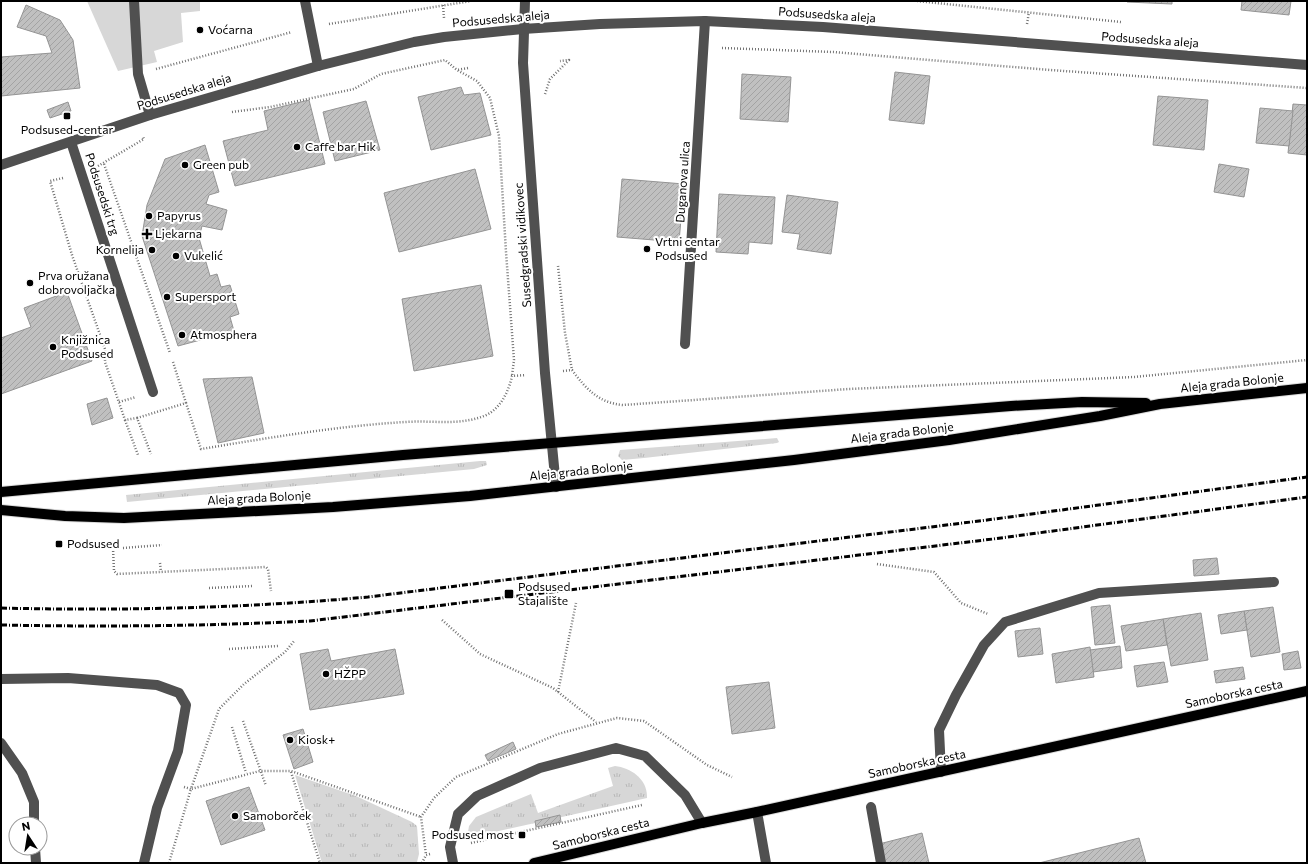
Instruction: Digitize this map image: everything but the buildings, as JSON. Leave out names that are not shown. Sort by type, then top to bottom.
[{"type":"main road","name":"Aleja grada Bolonje","points":[[1,510],[65,516],[124,518],[213,514],[470,496],[949,440],[1100,416],[1160,404],[1307,388]]},
{"type":"main road","name":"Aleja grada Bolonje","points":[[1,492],[552,442],[1019,405],[1089,402],[1160,404]]},
{"type":"main road","name":"Samoborska cesta","points":[[534,863],[702,822],[757,812],[1307,691]]},
{"type":"street","points":[[134,1],[138,74],[150,116]]},
{"type":"street","points":[[305,1],[318,66]]},
{"type":"street","name":"Susedgradski vidikovec","points":[[525,1],[523,29],[524,70],[545,373],[556,487]]},
{"type":"street","name":"Podsusedska aleja","points":[[71,142],[150,116],[318,66],[414,42],[444,37],[523,29],[600,24],[705,21],[823,27],[1307,65]]},
{"type":"street","name":"Duganova ulica","points":[[685,344],[705,21]]},
{"type":"street","name":"Podsusedski trg","points":[[1,165],[71,142],[153,392]]},
{"type":"street","points":[[941,772],[939,730],[956,695],[984,645],[1005,622],[1099,593],[1274,582]]},
{"type":"street","points":[[1,679],[68,678],[157,685],[179,693],[186,705],[178,751],[157,808],[144,863]]},
{"type":"street","points":[[2,744],[22,773],[34,802],[34,816]]},
{"type":"street","points":[[453,863],[450,847],[458,814],[477,796],[540,768],[616,748],[645,756],[685,795],[702,822]]},
{"type":"street","points":[[871,807],[881,863]]},
{"type":"street","points":[[757,812],[766,863]]},
{"type":"path","points":[[329,24],[471,1]]},
{"type":"path","points":[[917,1],[1121,22]]},
{"type":"path","points":[[443,5],[444,20]]},
{"type":"path","points":[[138,74],[298,30]]},
{"type":"path","points":[[704,47],[833,52],[1050,70],[1307,88]]},
{"type":"path","points":[[173,362],[201,449],[275,437],[406,422],[468,421],[485,416],[501,402],[509,389],[514,360],[506,252],[500,136],[490,98],[477,81],[457,70],[445,60],[381,74],[354,89],[270,107],[231,112]]},
{"type":"path","points":[[544,96],[550,79],[570,60],[560,61]]},
{"type":"path","points":[[457,70],[468,68]]},
{"type":"path","points":[[142,133],[144,139]]},
{"type":"path","points":[[93,168],[104,164],[151,136]]},
{"type":"path","points":[[104,164],[170,353]]},
{"type":"path","points":[[69,176],[50,181],[72,255],[105,349],[105,362],[138,455]]},
{"type":"path","points":[[558,262],[566,339],[572,370],[583,385],[609,404],[624,405],[849,389],[1134,377],[1307,360]]},
{"type":"path","points":[[512,376],[572,370]]},
{"type":"path","points":[[125,420],[137,418],[186,403]]},
{"type":"path","points":[[137,418],[151,454]]},
{"type":"path","points":[[123,548],[162,545]]},
{"type":"path","points":[[113,548],[114,571],[117,574],[266,567],[268,569],[271,591]]},
{"type":"path","points":[[160,563],[161,572]]},
{"type":"path","points":[[877,564],[934,572],[961,603],[1005,622]]},
{"type":"path","points":[[209,588],[253,586]]},
{"type":"path","points":[[558,692],[576,603]]},
{"type":"path","points":[[442,620],[480,654],[558,692],[597,723]]},
{"type":"path","points":[[169,863],[191,789],[219,709],[244,684],[285,652],[295,640]]},
{"type":"path","points":[[229,649],[278,646]]},
{"type":"path","points":[[243,721],[266,786]]},
{"type":"path","points":[[232,727],[246,773]]},
{"type":"path","points":[[708,764],[732,777]]},
{"type":"path","points":[[422,863],[426,855],[421,817],[434,798],[456,776],[475,768]]},
{"type":"path","points":[[191,789],[246,773],[260,771],[291,771],[421,817]]},
{"type":"path","points":[[291,771],[320,863]]},
{"type":"path","points":[[471,843],[642,805]]},
{"type":"path","points":[[426,855],[430,854]]},
{"type":"green space","points":[[87,1],[200,1],[200,11],[181,13],[183,42],[154,51],[157,62],[118,71]]},
{"type":"green space","points":[[777,438],[779,442],[777,443],[622,460],[618,456],[620,450]]},
{"type":"green space","points":[[486,461],[487,465],[474,469],[127,502],[126,495]]},
{"type":"green space","points":[[615,766],[627,769],[642,780],[647,791],[647,798],[467,838],[469,826],[476,817],[531,794],[538,813],[613,786],[608,768]]},
{"type":"green space","points":[[295,775],[356,796],[412,822],[417,826],[419,854],[417,862],[322,863]]},
{"type":"railway","points":[[1,608],[185,608],[276,604],[368,597],[987,520],[1307,477]]},
{"type":"railway","points":[[1,625],[156,626],[310,621],[993,539],[1307,497]]},
{"type":"place","name":"Voćarna","points":[[200,30]]},
{"type":"place","name":"Podsused-centar","points":[[67,116]]},
{"type":"place","name":"Caffe bar Hik","points":[[297,147]]},
{"type":"place","name":"Green pub","points":[[185,165]]},
{"type":"place","name":"Papyrus","points":[[149,216]]},
{"type":"place","name":"Ljekarna","points":[[147,234]]},
{"type":"place","name":"Vrtni centar Podsused","points":[[647,249]]},
{"type":"place","name":"Kornelija","points":[[152,250]]},
{"type":"place","name":"Vukelić","points":[[176,256]]},
{"type":"place","name":"Prva oružana dobrovoljačka","points":[[30,283]]},
{"type":"place","name":"Supersport","points":[[167,297]]},
{"type":"place","name":"Atmosphera","points":[[182,335]]},
{"type":"place","name":"Knjižnica Podsused","points":[[53,347]]},
{"type":"place","name":"Podsused","points":[[59,544]]},
{"type":"place","name":"Podsused Stajalište","points":[[509,594]]},
{"type":"place","name":"HŽPP","points":[[326,674]]},
{"type":"place","name":"Kiosk+","points":[[290,740]]},
{"type":"place","name":"Samoborček","points":[[235,816]]},
{"type":"place","name":"Podsused most","points":[[522,835]]}]
